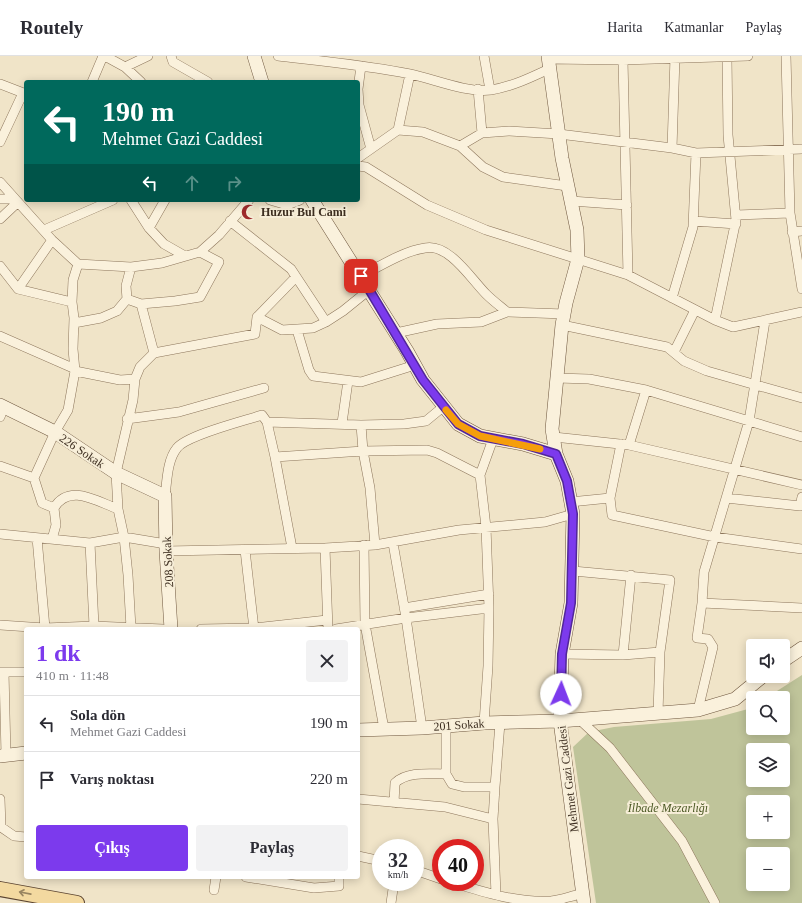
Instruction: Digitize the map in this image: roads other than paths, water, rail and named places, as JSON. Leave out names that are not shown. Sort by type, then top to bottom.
[{"type":"main road","points":[[0,889],[77,903]]},
{"type":"street","points":[[93,80],[104,56],[125,67],[139,80]]},
{"type":"street","points":[[125,67],[148,56]]},
{"type":"street","points":[[171,56],[173,62],[204,80]]},
{"type":"street","points":[[254,56],[261,80]]},
{"type":"street","points":[[278,56],[361,66],[410,74],[463,87],[490,90],[525,80],[550,61],[623,60],[675,57],[727,58],[748,56]]},
{"type":"street","points":[[484,56],[490,90]]},
{"type":"street","points":[[786,56],[787,150],[790,212],[802,289]]},
{"type":"street","points":[[672,148],[675,57]]},
{"type":"street","points":[[715,320],[736,220],[731,152],[728,135],[727,58]]},
{"type":"street","points":[[623,60],[628,275]]},
{"type":"street","name":"Mehmet Gazi Caddesi","points":[[550,61],[567,186],[577,230],[578,259],[563,319],[552,429],[556,454],[567,481],[571,508],[573,571],[571,603],[562,654],[560,721],[582,899]]},
{"type":"street","points":[[359,80],[361,66]]},
{"type":"street","points":[[398,130],[410,74]]},
{"type":"street","points":[[0,84],[24,93],[0,142]]},
{"type":"street","points":[[478,89],[482,133]]},
{"type":"street","points":[[360,113],[371,149]]},
{"type":"street","points":[[360,157],[398,130],[422,132],[460,146],[483,167],[503,177],[567,186]]},
{"type":"street","points":[[460,146],[482,133],[509,131],[559,134],[672,148],[696,153],[802,149]]},
{"type":"street","points":[[672,298],[694,221],[696,153]]},
{"type":"street","points":[[360,166],[366,167],[427,205],[486,230],[628,275],[715,320],[733,327],[802,312]]},
{"type":"street","points":[[0,182],[21,202],[52,240],[78,264],[131,266],[162,263],[200,252],[247,202]]},
{"type":"street","points":[[0,198],[21,202]]},
{"type":"street","points":[[571,201],[626,205]]},
{"type":"street","points":[[0,219],[21,202]]},
{"type":"street","points":[[44,230],[108,202]]},
{"type":"street","points":[[132,202],[149,228],[164,244],[185,256]]},
{"type":"street","points":[[149,228],[164,202]]},
{"type":"street","points":[[277,202],[287,205],[295,202]]},
{"type":"street","points":[[313,202],[361,276],[423,380],[458,424],[480,436],[523,444],[556,454]]},
{"type":"street","points":[[694,221],[736,220],[790,212]]},
{"type":"street","points":[[230,221],[291,269],[326,322]]},
{"type":"street","points":[[792,232],[802,231]]},
{"type":"street","points":[[18,289],[52,240]]},
{"type":"street","points":[[361,276],[388,262],[426,247],[440,249],[458,262],[486,294],[507,312]]},
{"type":"street","points":[[127,300],[141,304],[200,297],[219,262],[200,252]]},
{"type":"street","points":[[54,508],[42,503],[34,478],[55,432],[68,410],[75,370],[72,302],[73,280],[78,264]]},
{"type":"street","points":[[0,266],[18,289],[72,302]]},
{"type":"street","points":[[74,323],[100,318],[117,311],[127,300],[126,286],[131,266]]},
{"type":"street","points":[[131,627],[124,537],[118,509],[116,473],[133,400],[135,379],[140,367],[154,353],[255,334],[258,317],[296,276]]},
{"type":"street","points":[[258,317],[282,330],[313,328],[326,322],[355,303],[369,290]]},
{"type":"street","points":[[141,304],[154,353]]},
{"type":"street","points":[[674,352],[695,310]]},
{"type":"street","points":[[396,333],[437,324],[481,322],[507,312],[563,319],[667,347],[684,361],[707,372],[802,398]]},
{"type":"street","points":[[698,710],[713,647],[708,640],[697,638],[702,603],[704,572],[749,421],[765,321]]},
{"type":"street","points":[[297,330],[309,370],[313,376],[362,382],[415,365]]},
{"type":"street","points":[[0,336],[75,370],[120,380],[135,379]]},
{"type":"street","points":[[557,378],[589,378],[646,390],[802,437]]},
{"type":"street","points":[[342,424],[348,381]]},
{"type":"street","points":[[128,419],[179,412],[264,388]]},
{"type":"street","points":[[646,390],[625,445],[610,498],[612,515],[715,537],[802,549]]},
{"type":"street","points":[[266,422],[361,425],[426,421],[443,407]]},
{"type":"street","name":"226 Sokak","points":[[1,410],[55,432],[116,473],[165,496]]},
{"type":"street","points":[[165,496],[170,463],[177,449],[188,440],[262,415],[266,422],[275,457],[292,548]]},
{"type":"street","points":[[361,425],[363,451],[370,488],[375,545]]},
{"type":"street","points":[[554,437],[625,445],[734,471],[802,485]]},
{"type":"street","points":[[484,723],[488,666],[489,608],[486,527],[480,475],[493,439]]},
{"type":"street","points":[[275,457],[363,451],[427,450],[437,453],[480,475]]},
{"type":"street","points":[[0,466],[34,478]]},
{"type":"street","points":[[52,539],[56,525],[54,508],[59,499],[76,494],[118,509]]},
{"type":"street","name":"208 Sokak","points":[[165,496],[166,548],[171,627]]},
{"type":"street","points":[[726,498],[800,506],[802,497]]},
{"type":"street","points":[[0,534],[90,543],[124,537],[166,548],[245,550],[325,548],[393,543],[459,530],[545,522],[571,508],[610,498]]},
{"type":"street","points":[[37,538],[45,627]]},
{"type":"street","points":[[90,543],[94,626]]},
{"type":"street","points":[[393,543],[406,618],[422,728]]},
{"type":"street","points":[[364,545],[366,624],[384,729]]},
{"type":"street","points":[[291,627],[328,625],[325,548]]},
{"type":"street","points":[[245,550],[254,627]]},
{"type":"street","points":[[573,571],[631,575],[670,580],[660,652],[658,713]]},
{"type":"street","points":[[623,655],[631,575]]},
{"type":"street","points":[[404,608],[488,594]]},
{"type":"street","points":[[702,603],[802,608]]},
{"type":"street","points":[[348,627],[489,608]]},
{"type":"street","points":[[0,625],[30,627]]},
{"type":"street","points":[[83,627],[112,627]]},
{"type":"street","points":[[790,656],[802,648]]},
{"type":"street","points":[[562,654],[623,655],[660,652]]},
{"type":"street","points":[[24,672],[2,672],[3,755],[24,753]]},
{"type":"street","name":"201 Sokak","points":[[360,730],[422,728],[484,723],[580,720],[698,710],[735,699],[754,683]]},
{"type":"street","points":[[580,720],[610,748],[682,841],[715,903]]},
{"type":"street","points":[[496,895],[493,819],[500,723]]},
{"type":"street","points":[[446,726],[446,774],[452,784],[464,787],[495,787]]},
{"type":"street","points":[[394,803],[395,783],[400,778],[410,775],[446,774]]},
{"type":"street","points":[[0,799],[1,827],[14,836],[24,837]]},
{"type":"street","points":[[360,799],[445,808],[493,819]]},
{"type":"street","points":[[360,856],[372,859]]},
{"type":"street","points":[[214,890],[216,879]]},
{"type":"street","points":[[258,879],[314,888],[339,886],[339,879]]},
{"type":"street","points":[[391,903],[393,891]]},
{"type":"street","points":[[482,891],[525,900],[552,901],[582,899]]},
{"type":"place","name":"Huzur Bul Cami","points":[[249,212]]},
{"type":"park label","name":"İlbade Mezarlığı","points":[[668,808]]}]
